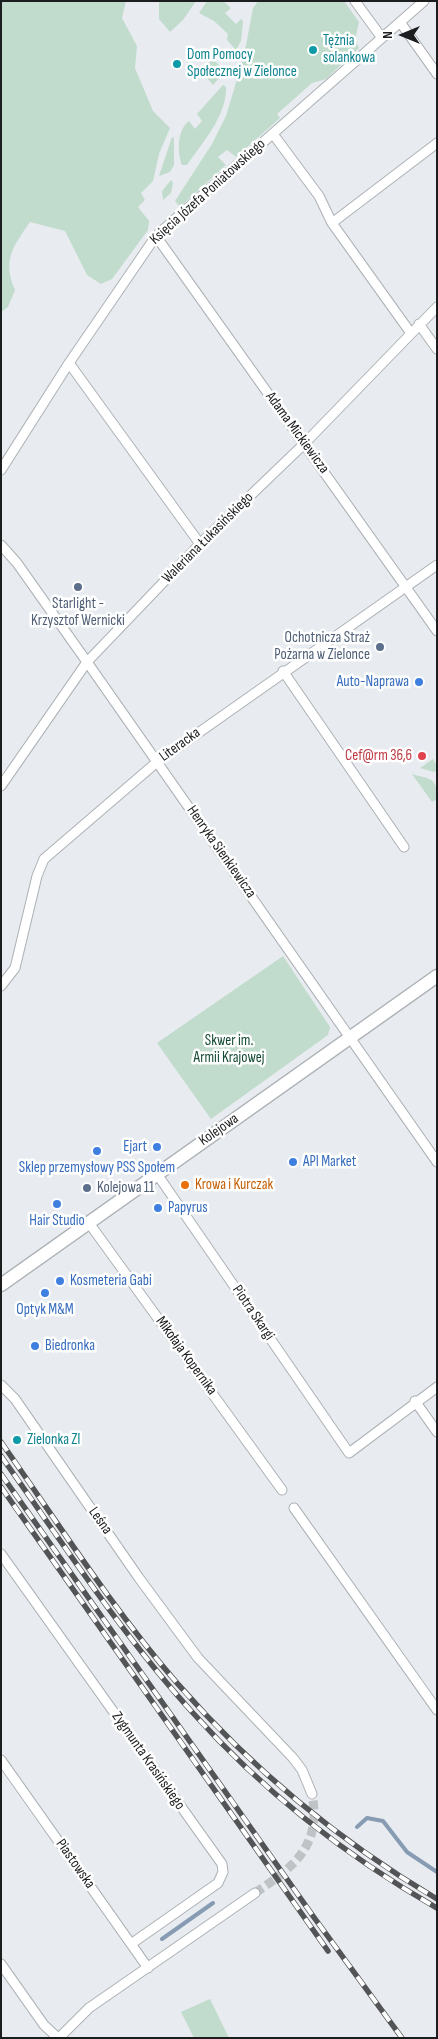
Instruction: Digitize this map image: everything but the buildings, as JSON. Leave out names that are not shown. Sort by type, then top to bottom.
[{"type":"street","points":[[356,1],[382,38]]},
{"type":"street","name":"Księcia Józefa Poniatowskiego","points":[[1,470],[69,363],[156,236],[424,1]]},
{"type":"street","points":[[400,22],[437,74]]},
{"type":"street","points":[[272,134],[319,196],[332,223],[410,332]]},
{"type":"street","points":[[332,223],[437,142]]},
{"type":"street","name":"Adama Mickiewicza","points":[[156,236],[437,631]]},
{"type":"street","name":"Waleriana Łukasińskiego","points":[[1,786],[87,662],[200,544],[304,444],[410,332],[437,307]]},
{"type":"street","points":[[419,324],[437,348]]},
{"type":"street","points":[[69,363],[200,544]]},
{"type":"street","name":"Henryka Sienkiewicza","points":[[1,545],[17,563],[158,762],[437,1162]]},
{"type":"street","name":"Literacka","points":[[1,986],[15,968],[37,876],[44,860],[158,762],[283,671],[437,565]]},
{"type":"street","points":[[283,671],[404,847]]},
{"type":"street","name":"Kolejowa","points":[[1,1285],[437,976]]},
{"type":"street","name":"Piotra Skargi","points":[[157,1174],[349,1453],[415,1401]]},
{"type":"street","name":"Mikołaja Kopernika","points":[[89,1223],[282,1490]]},
{"type":"street","name":"Leśna","points":[[1,1385],[15,1399],[139,1578],[198,1658],[293,1758],[302,1770],[312,1794]]},
{"type":"street","points":[[437,1386],[415,1401],[437,1432]]},
{"type":"street","points":[[294,1508],[437,1710]]},
{"type":"street","name":"Zygmunta Krasińskiego","points":[[1,1554],[222,1864],[222,1878],[218,1883],[131,1944]]},
{"type":"street","name":"Piastowska","points":[[1,1760],[148,1968]]},
{"type":"street","points":[[1,1964],[44,2025],[59,2038],[89,2008],[255,1893]]},
{"type":"green space","points":[[1,1],[126,1],[122,18],[137,46],[135,68],[153,111],[170,128],[159,154],[153,181],[141,193],[145,200],[138,207],[149,221],[148,230],[112,279],[101,284],[87,275],[65,231],[30,222],[11,254],[9,270],[15,290],[8,307],[1,312]]},
{"type":"green space","points":[[159,1],[196,1],[183,20],[170,32],[159,19]]},
{"type":"green space","points":[[207,1],[223,1],[231,8],[225,13],[236,24],[241,19],[243,21],[241,41],[236,50],[227,40],[228,34],[214,21],[199,13]]},
{"type":"green space","points":[[258,1],[344,1],[359,22],[355,40],[359,48],[326,79],[312,83],[277,114],[280,118],[236,157],[227,150],[218,157],[226,165],[180,207],[175,201],[212,144],[226,116],[244,56],[253,8]]},
{"type":"green space","points":[[215,61],[222,68],[223,74],[213,85],[200,70],[209,62]]},
{"type":"green space","points":[[223,85],[226,87],[225,98],[218,119],[187,165],[182,165],[179,154],[179,142],[182,130],[189,121],[195,129],[202,121],[197,114]]},
{"type":"green space","points":[[172,137],[174,138],[174,165],[170,172],[159,176]]},
{"type":"green space","points":[[171,180],[173,183],[171,193],[163,200],[162,191]]},
{"type":"green space","points":[[433,759],[437,765],[437,770],[434,772],[420,768]]},
{"type":"green space","points":[[412,774],[432,780],[436,787],[437,799],[432,802]]},
{"type":"green space","name":"Skwer im. Armii Krajowej","points":[[283,956],[330,1027],[328,1035],[211,1119],[157,1043]]},
{"type":"green space","points":[[210,1999],[229,2038],[194,2038],[181,2012]]},
{"type":"waterway","points":[[357,1827],[367,1818],[383,1821],[407,1852],[437,1872]]},
{"type":"waterway","points":[[162,1939],[213,1903]]},
{"type":"tunnel","points":[[255,1893],[281,1874],[302,1854],[313,1828],[312,1794]]},
{"type":"railway","points":[[1,1442],[130,1625],[177,1683],[206,1715],[235,1745],[298,1802],[366,1853],[437,1899]]},
{"type":"railway","points":[[1,1456],[93,1588],[141,1652],[220,1742],[277,1795],[338,1844],[370,1867],[437,1908]]},
{"type":"railway","points":[[1,1474],[313,1916],[402,2038]]},
{"type":"railway","points":[[1,1487],[328,1951]]},
{"type":"place","name":"Tężnia solankowa","points":[[313,50]]},
{"type":"place","name":"Dom Pomocy Społecznej w Zielonce","points":[[177,64]]},
{"type":"place","name":"Starlight - Krzysztof Wernicki","points":[[78,587]]},
{"type":"place","name":"Ochotnicza Straż Pożarna w Zielonce","points":[[380,647]]},
{"type":"place","name":"Auto-Naprawa","points":[[419,682]]},
{"type":"place","name":"Cef@rm 36,6","points":[[422,756]]},
{"type":"place","name":"Ejart","points":[[157,1147]]},
{"type":"place","name":"Sklep przemysłowy PSS Społem","points":[[97,1151]]},
{"type":"place","name":"API Market","points":[[293,1162]]},
{"type":"place","name":"Krowa i Kurczak","points":[[185,1185]]},
{"type":"place","name":"Kolejowa 11","points":[[87,1188]]},
{"type":"place","name":"Hair Studio","points":[[57,1204]]},
{"type":"place","name":"Papyrus","points":[[158,1208]]},
{"type":"place","name":"Kosmeteria Gabi","points":[[60,1281]]},
{"type":"place","name":"Optyk M&M","points":[[45,1293]]},
{"type":"place","name":"Biedronka","points":[[35,1346]]},
{"type":"place","name":"Zielonka Zl","points":[[17,1440]]}]
